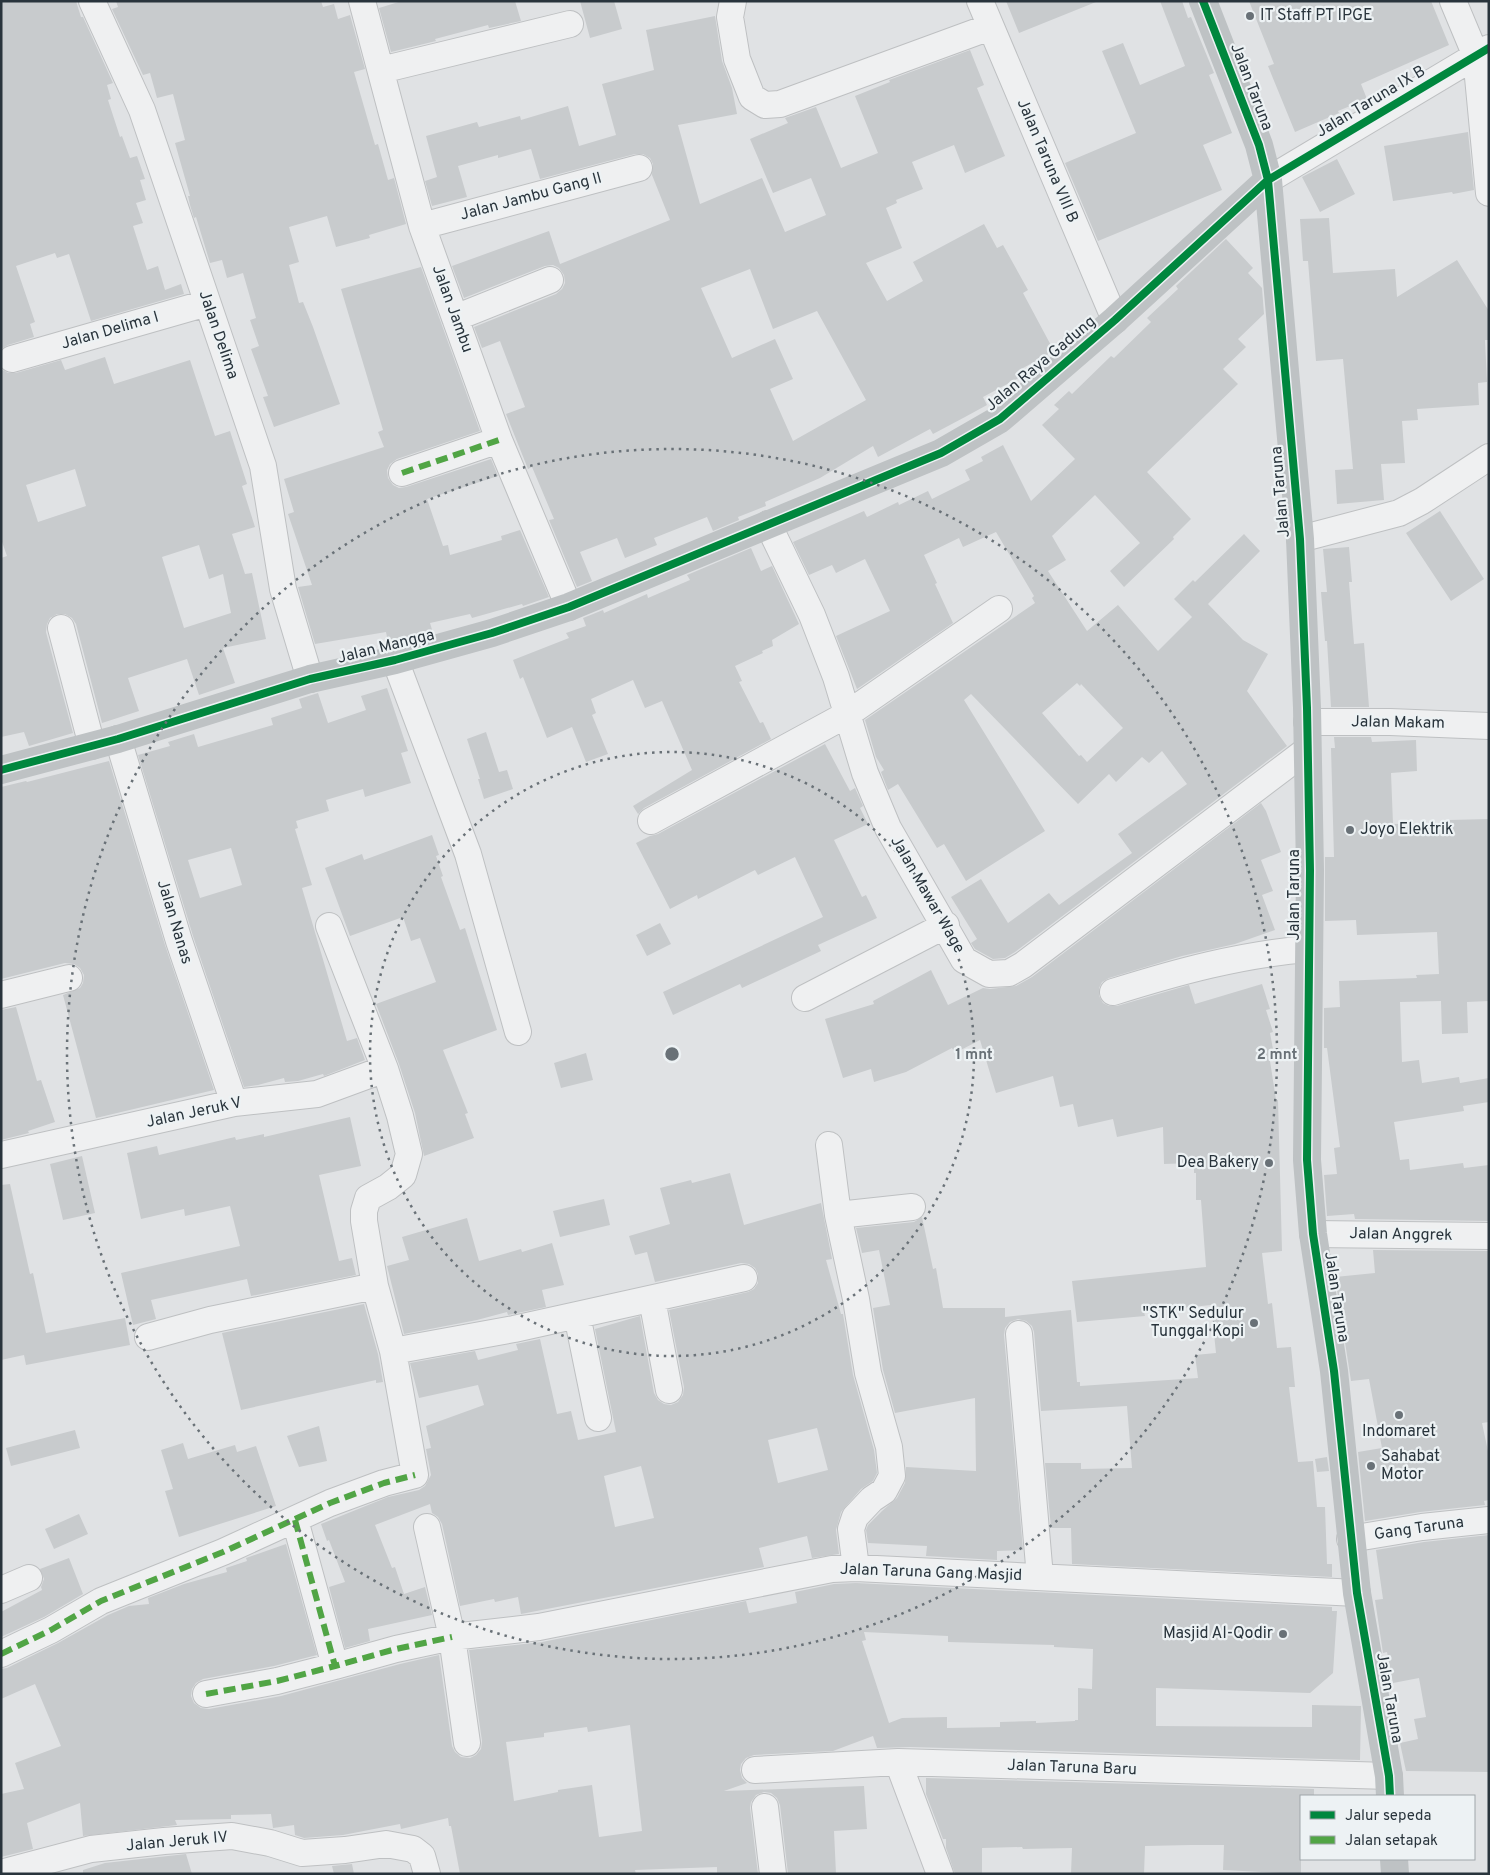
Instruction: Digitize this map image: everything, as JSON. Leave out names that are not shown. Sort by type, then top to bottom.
[{"type":"street","name":"Jalan Delima","points":[[92,1],[142,110],[263,466],[283,589],[310,679]]},
{"type":"street","name":"Jalan Jambu","points":[[362,1],[422,226],[499,440],[569,607]]},
{"type":"street","points":[[733,1],[730,16],[737,59],[752,97],[764,105],[780,104],[990,27]]},
{"type":"street","name":"Jalan Taruna VIII B","points":[[980,1],[1115,320]]},
{"type":"street","name":"Jalan Taruna","points":[[1203,1],[1258,145],[1268,180],[1300,539],[1310,870],[1307,1160],[1313,1234],[1334,1371],[1356,1593],[1389,1786]]},
{"type":"street","points":[[1453,1],[1482,52],[1489,193]]},
{"type":"street","points":[[380,70],[570,24]]},
{"type":"street","name":"Jalan Taruna IX B","points":[[1268,180],[1482,52]]},
{"type":"street","name":"Jalan Jambu Gang II","points":[[422,226],[639,168]]},
{"type":"street","name":"Jalan Raya Gadung","points":[[768,524],[941,453],[1000,419],[1115,320],[1268,180]]},
{"type":"street","points":[[455,318],[550,280]]},
{"type":"street","name":"Jalan Delima I","points":[[12,359],[207,303]]},
{"type":"street","points":[[402,473],[499,440]]},
{"type":"street","points":[[1300,539],[1399,513],[1422,501],[1489,457]]},
{"type":"street","name":"Jalan Mangga","points":[[1,770],[118,739],[310,679],[395,660],[492,633],[569,607],[768,524]]},
{"type":"street","name":"Jalan Mawar Wage","points":[[768,524],[812,615],[836,677],[865,773],[888,828],[946,925],[964,960],[989,974],[1008,973],[1023,965],[1307,750]]},
{"type":"street","points":[[651,821],[846,715],[999,609]]},
{"type":"street","points":[[61,628],[92,746]]},
{"type":"street","points":[[395,660],[468,854],[518,1032]]},
{"type":"street","name":"Jalan Makam","points":[[1307,722],[1390,722],[1489,726]]},
{"type":"street","name":"Jalan Nanas","points":[[118,739],[179,941],[234,1103]]},
{"type":"street","points":[[805,998],[946,925]]},
{"type":"street","points":[[1,1654],[51,1630],[101,1601],[224,1552],[330,1503],[384,1483],[415,1475],[393,1352],[375,1286],[364,1211],[368,1198],[388,1187],[403,1175],[409,1154],[400,1116],[385,1069],[329,926]]},
{"type":"street","points":[[1113,992],[1164,976],[1227,961],[1278,951],[1309,949]]},
{"type":"street","points":[[1,995],[69,978]]},
{"type":"street","name":"Jalan Jeruk V","points":[[1,1155],[234,1103],[317,1094],[385,1069]]},
{"type":"street","points":[[828,1145],[838,1215],[856,1299],[868,1373],[889,1447],[892,1476],[884,1491],[872,1499],[855,1517],[851,1529],[856,1568]]},
{"type":"street","points":[[838,1215],[912,1208]]},
{"type":"street","name":"Jalan Anggrek","points":[[1313,1234],[1489,1236]]},
{"type":"street","points":[[393,1352],[577,1315],[744,1278]]},
{"type":"street","points":[[148,1337],[210,1320],[375,1286]]},
{"type":"street","points":[[652,1299],[669,1390]]},
{"type":"street","points":[[577,1315],[598,1418]]},
{"type":"street","points":[[1019,1334],[1040,1577]]},
{"type":"street","points":[[295,1520],[336,1666]]},
{"type":"street","name":"Gang Taruna","points":[[1350,1539],[1422,1527],[1489,1520]]},
{"type":"street","points":[[427,1527],[452,1637],[467,1743]]},
{"type":"street","name":"Jalan Taruna Gang Masjid","points":[[206,1694],[277,1681],[396,1648],[452,1637],[538,1627],[832,1569],[856,1568],[1356,1593]]},
{"type":"street","points":[[1,1590],[29,1578]]},
{"type":"street","points":[[898,1762],[940,1874]]},
{"type":"street","name":"Jalan Taruna Baru","points":[[755,1770],[898,1762],[1389,1786]]},
{"type":"street","points":[[765,1807],[773,1874]]},
{"type":"street","name":"Jalan Jeruk IV","points":[[1,1873],[91,1850],[164,1841],[232,1836],[270,1843],[302,1853],[345,1850],[386,1844],[413,1848],[422,1856],[427,1874]]},
{"type":"street","points":[[1394,1860],[1395,1874]]},
{"type":"building","points":[[1,1],[76,1],[81,17],[83,17],[113,83],[107,85],[111,99],[108,100],[120,137],[122,136],[130,158],[137,156],[145,179],[140,180],[146,200],[136,203],[143,223],[133,226],[147,270],[158,266],[165,290],[181,284],[184,294],[91,321],[69,254],[57,258],[55,253],[16,266],[35,322],[30,324],[34,337],[1,349]]},
{"type":"building","points":[[116,1],[321,1],[323,7],[334,4],[338,19],[350,15],[365,69],[354,72],[375,145],[378,144],[388,180],[394,178],[406,224],[369,235],[370,238],[336,247],[327,216],[289,227],[299,262],[289,265],[299,303],[303,302],[340,404],[274,427],[263,397],[268,396],[251,349],[259,346],[250,320],[256,318],[243,273],[227,278],[222,260],[210,263],[196,217],[194,218],[190,205],[188,196],[190,196],[175,143],[185,140],[173,94],[157,98],[150,73],[143,75],[112,9],[118,7]]},
{"type":"building","points":[[402,1],[515,1],[521,21],[489,28],[488,25],[391,52],[379,8]]},
{"type":"building","points":[[580,1],[614,1],[622,29],[590,38]]},
{"type":"building","points":[[1006,1],[1096,1],[1096,2],[1019,33]]},
{"type":"building","points":[[1160,1],[1182,1],[1188,18],[1191,17],[1214,73],[1209,75],[1232,133],[1203,145],[1222,190],[1098,241],[1065,163],[1136,133],[1102,51],[1123,43],[1140,85],[1185,66]]},
{"type":"building","points":[[1249,1],[1431,1],[1449,45],[1361,84],[1367,99],[1295,132],[1268,66],[1274,64]]},
{"type":"building","points":[[715,16],[722,61],[732,88],[737,114],[678,125],[700,204],[762,178],[785,232],[826,215],[811,178],[773,193],[750,139],[788,123],[785,118],[816,107],[841,168],[878,153],[855,96],[890,82],[889,80],[970,50],[984,85],[977,88],[1005,156],[965,173],[954,145],[912,162],[923,189],[896,200],[897,203],[886,208],[902,248],[866,263],[887,301],[923,281],[913,262],[984,224],[997,248],[1003,245],[1028,290],[1023,293],[1054,351],[1023,368],[1026,374],[983,397],[987,405],[965,417],[933,434],[930,429],[878,457],[873,446],[820,478],[765,502],[766,506],[738,517],[739,520],[713,531],[707,517],[654,538],[657,545],[625,558],[617,538],[580,552],[592,581],[577,587],[549,520],[554,519],[532,467],[528,469],[506,414],[525,407],[500,341],[482,348],[474,327],[556,294],[565,283],[564,275],[559,268],[553,265],[545,266],[464,298],[452,266],[549,231],[560,264],[670,220],[652,175],[653,164],[650,158],[643,154],[635,154],[540,179],[531,149],[498,158],[498,155],[458,166],[467,197],[432,206],[425,181],[437,177],[426,136],[477,122],[479,127],[520,116],[521,120],[568,106],[579,146],[616,135],[602,84],[654,70],[646,30]],"holes":[[[750,269],[773,329],[817,311],[866,400],[793,441],[770,389],[793,379],[775,339],[732,358],[701,288]]]},
{"type":"building","points":[[1468,132],[1474,190],[1393,201],[1384,146]]},
{"type":"building","points":[[1337,159],[1355,194],[1320,212],[1302,177]]},
{"type":"building","points":[[1329,218],[1333,273],[1395,269],[1397,297],[1457,260],[1489,311],[1489,340],[1485,340],[1487,382],[1478,383],[1479,405],[1417,409],[1418,420],[1402,421],[1405,463],[1381,464],[1384,500],[1337,504],[1335,470],[1353,469],[1343,359],[1316,361],[1308,261],[1303,261],[1300,219]]},
{"type":"building","points":[[1226,239],[1253,268],[1248,273],[1262,288],[1264,314],[1238,339],[1246,347],[1223,369],[1238,384],[1147,472],[1191,519],[1173,537],[1174,539],[1124,587],[1110,571],[1140,543],[1095,495],[1052,536],[1066,560],[1048,571],[1087,631],[1118,605],[1158,651],[1192,617],[1174,599],[1193,580],[1195,582],[1244,534],[1260,551],[1208,604],[1243,640],[1268,654],[1247,691],[1287,746],[1015,952],[1005,958],[993,959],[975,949],[971,943],[977,939],[951,897],[981,879],[1008,923],[1049,893],[1059,905],[1132,853],[1118,834],[1187,784],[1162,751],[1149,763],[1142,757],[1116,782],[1109,774],[1078,804],[971,694],[964,700],[1045,831],[966,881],[944,844],[937,848],[898,784],[888,790],[881,772],[884,770],[876,757],[865,720],[1035,603],[1032,598],[1034,596],[996,532],[963,547],[959,538],[924,555],[953,623],[857,689],[836,636],[890,611],[865,559],[836,573],[832,565],[809,575],[793,542],[864,511],[867,517],[898,502],[899,505],[928,491],[932,499],[970,480],[965,470],[983,461],[981,457],[1003,445],[1031,501],[1075,459],[1042,425],[1059,409],[1054,405],[1069,391],[1072,394],[1111,356],[1114,358],[1151,322],[1147,318],[1178,289],[1176,286]],"holes":[[[1077,683],[1080,686],[1081,684],[1123,728],[1087,762],[1081,755],[1079,756],[1042,713]]]},
{"type":"building","points":[[421,267],[480,431],[397,459],[390,464],[387,470],[388,478],[393,485],[399,488],[406,487],[491,459],[498,476],[427,499],[443,546],[448,545],[450,555],[502,540],[501,536],[520,530],[549,597],[523,606],[522,604],[472,618],[470,614],[430,623],[433,633],[413,639],[412,637],[388,642],[386,632],[315,644],[298,587],[312,585],[288,514],[294,512],[284,479],[384,447],[378,432],[383,430],[341,289]]},
{"type":"building","points":[[105,357],[114,384],[190,360],[215,436],[230,431],[247,484],[242,486],[255,527],[232,534],[245,574],[252,573],[266,639],[223,648],[235,683],[199,695],[187,659],[128,678],[139,711],[102,723],[76,624],[72,618],[65,614],[57,614],[50,618],[46,632],[73,733],[29,746],[24,732],[1,737],[1,558],[7,556],[1,539],[1,369],[8,373],[16,373],[61,360],[65,370]],"holes":[[[75,469],[86,506],[38,522],[26,485]],[[199,545],[209,579],[223,574],[231,613],[184,628],[162,557]]]},
{"type":"building","points":[[1440,511],[1484,579],[1451,601],[1406,533]]},
{"type":"building","points":[[1349,547],[1352,582],[1349,582],[1354,644],[1364,643],[1369,707],[1331,707],[1327,641],[1325,641],[1321,592],[1327,592],[1323,549]]},
{"type":"building","points":[[751,548],[761,571],[772,566],[799,624],[772,640],[773,646],[762,651],[763,653],[735,666],[742,681],[739,682],[760,723],[763,722],[771,739],[644,808],[638,814],[633,806],[692,770],[662,701],[645,708],[633,680],[591,699],[596,713],[592,715],[608,754],[586,762],[572,727],[547,738],[523,677],[520,679],[513,660],[569,638],[566,633],[586,626],[583,618],[603,610],[604,613],[647,594],[648,598],[690,580],[687,575]]},
{"type":"building","points":[[387,688],[408,751],[401,753],[411,783],[365,797],[363,789],[326,800],[329,811],[296,821],[298,828],[295,829],[312,885],[302,888],[347,1041],[357,1038],[365,1060],[324,1076],[323,1074],[298,1081],[285,1082],[284,1078],[244,1087],[193,936],[138,755],[170,746],[168,742],[194,734],[198,747],[273,725],[271,718],[302,708],[299,699],[318,693],[328,723],[366,710],[361,696]],"holes":[[[231,848],[242,885],[200,898],[188,860]]]},
{"type":"building","points":[[486,732],[499,772],[507,770],[513,789],[484,799],[478,779],[480,779],[467,739]]},
{"type":"building","points":[[1334,737],[1371,737],[1372,742],[1416,740],[1417,771],[1391,773],[1393,824],[1449,823],[1449,820],[1489,819],[1489,1001],[1467,1002],[1468,1033],[1442,1034],[1441,1001],[1400,1002],[1402,1062],[1419,1060],[1422,1083],[1459,1077],[1460,1083],[1489,1078],[1489,1102],[1463,1106],[1464,1111],[1394,1122],[1400,1160],[1409,1159],[1410,1170],[1463,1163],[1464,1168],[1489,1165],[1489,1221],[1355,1219],[1354,1214],[1327,1216],[1324,1175],[1337,1174],[1334,1148],[1340,1147],[1327,1048],[1324,1048],[1324,1008],[1340,1007],[1339,981],[1417,978],[1416,975],[1439,974],[1437,932],[1357,935],[1356,920],[1325,921],[1325,857],[1334,857],[1331,748],[1335,748]]},
{"type":"building","points":[[825,744],[850,791],[855,788],[863,806],[860,808],[868,824],[834,840],[862,897],[866,895],[877,918],[818,945],[821,951],[742,988],[740,984],[673,1015],[663,992],[823,917],[795,857],[758,875],[755,870],[698,899],[697,895],[670,909],[636,843],[658,834]]},
{"type":"building","points":[[109,761],[165,945],[214,1090],[96,1118],[63,995],[80,988],[84,975],[80,968],[74,964],[65,963],[1,979],[1,787]]},
{"type":"building","points":[[1261,803],[1266,811],[1281,852],[1261,860],[1273,891],[1262,895],[1275,930],[1235,944],[1182,956],[1109,978],[1102,982],[1099,988],[1099,996],[1103,1003],[1109,1006],[1117,1006],[1189,985],[1195,1004],[1262,984],[1270,1009],[1266,1010],[1273,1032],[1270,1033],[1275,1060],[1270,1061],[1276,1100],[1278,1100],[1282,1251],[1262,1253],[1268,1304],[1272,1303],[1277,1348],[1291,1347],[1295,1387],[1289,1387],[1298,1462],[1313,1461],[1317,1507],[1325,1507],[1327,1564],[1332,1564],[1332,1577],[1072,1564],[1071,1528],[1051,1528],[1045,1463],[1081,1463],[1081,1469],[1132,1468],[1127,1406],[1041,1411],[1034,1332],[1032,1326],[1026,1321],[1018,1319],[1010,1322],[1005,1328],[1004,1335],[1023,1550],[997,1551],[997,1560],[926,1556],[927,1546],[868,1543],[866,1530],[868,1525],[897,1498],[905,1483],[906,1467],[976,1471],[975,1398],[895,1413],[883,1370],[873,1308],[890,1305],[879,1250],[862,1253],[856,1228],[914,1222],[922,1217],[933,1269],[936,1268],[943,1308],[1005,1308],[1005,1317],[1071,1310],[1077,1382],[1080,1382],[1080,1386],[1198,1378],[1195,1355],[1216,1353],[1211,1305],[1144,1312],[1145,1316],[1077,1322],[1072,1281],[1206,1267],[1201,1200],[1196,1200],[1194,1163],[1164,1164],[1163,1127],[1117,1137],[1113,1119],[1078,1127],[1073,1104],[1060,1107],[1053,1076],[996,1093],[980,1040],[955,1053],[952,1048],[906,1072],[874,1082],[871,1069],[843,1078],[825,1019],[874,1004],[873,1001],[931,970],[948,1005],[983,988],[1016,986],[1032,977]]},
{"type":"building","points":[[432,835],[439,855],[436,856],[443,876],[441,877],[460,930],[465,928],[497,1030],[443,1050],[468,1113],[465,1114],[474,1138],[424,1156],[415,1113],[376,1004],[436,982],[420,938],[411,941],[403,917],[350,936],[325,868],[362,854],[364,860]]},
{"type":"building","points":[[660,923],[671,944],[647,956],[636,935]]},
{"type":"building","points":[[16,1007],[37,1081],[41,1080],[55,1122],[28,1131],[29,1133],[1,1140],[1,1010]]},
{"type":"building","points":[[586,1053],[593,1080],[561,1088],[554,1063]]},
{"type":"building","points":[[350,1117],[361,1166],[319,1175],[339,1261],[352,1258],[356,1275],[251,1296],[247,1279],[151,1300],[156,1319],[133,1325],[121,1273],[240,1246],[230,1206],[185,1216],[184,1209],[141,1219],[127,1153],[157,1146],[159,1155],[235,1137],[236,1140],[264,1134],[264,1137]]},
{"type":"building","points":[[82,1156],[95,1213],[63,1220],[50,1164]]},
{"type":"building","points":[[730,1173],[744,1225],[821,1203],[832,1259],[826,1260],[841,1314],[843,1314],[853,1375],[874,1450],[877,1473],[873,1481],[861,1489],[841,1512],[836,1530],[839,1554],[812,1558],[807,1536],[759,1548],[764,1567],[521,1614],[518,1597],[495,1602],[494,1599],[460,1606],[442,1524],[438,1517],[432,1513],[430,1504],[375,1525],[392,1568],[395,1567],[404,1594],[425,1587],[432,1615],[368,1629],[370,1641],[345,1648],[329,1587],[345,1582],[321,1524],[388,1497],[419,1490],[425,1486],[431,1475],[426,1449],[431,1448],[426,1426],[484,1405],[478,1385],[419,1398],[410,1363],[475,1351],[478,1360],[518,1350],[516,1344],[540,1339],[557,1414],[571,1411],[578,1440],[616,1432],[595,1329],[640,1316],[654,1393],[658,1400],[664,1404],[671,1405],[678,1402],[683,1395],[684,1387],[669,1310],[748,1292],[754,1289],[758,1283],[758,1274],[755,1268],[749,1264],[741,1263],[655,1282],[647,1252],[635,1255],[629,1236],[670,1224],[660,1188],[691,1180],[692,1183]],"holes":[[[817,1428],[828,1470],[778,1483],[768,1440]],[[641,1466],[654,1518],[615,1527],[604,1476]]]},
{"type":"building","points":[[10,1184],[30,1274],[33,1273],[46,1333],[125,1318],[130,1345],[26,1365],[24,1355],[1,1360],[1,1185]]},
{"type":"building","points":[[604,1199],[610,1225],[560,1237],[553,1211]]},
{"type":"building","points":[[467,1218],[479,1261],[521,1249],[522,1252],[552,1243],[564,1285],[542,1290],[546,1307],[508,1315],[507,1312],[477,1320],[404,1334],[387,1266],[409,1260],[402,1237]]},
{"type":"building","points":[[1373,1250],[1489,1251],[1489,1422],[1482,1423],[1489,1456],[1489,1500],[1484,1501],[1485,1505],[1420,1512],[1365,1521],[1358,1452],[1382,1448],[1369,1379],[1351,1381],[1335,1277],[1375,1273]]},
{"type":"building","points":[[364,1304],[378,1354],[383,1382],[376,1383],[376,1380],[241,1410],[222,1333]]},
{"type":"building","points":[[319,1426],[327,1461],[299,1467],[287,1436]]},
{"type":"building","points":[[75,1430],[80,1448],[11,1466],[6,1448]]},
{"type":"building","points":[[183,1443],[188,1459],[235,1445],[237,1452],[256,1446],[276,1506],[179,1537],[165,1491],[173,1489],[161,1450]]},
{"type":"building","points":[[1327,1457],[1329,1471],[1317,1472],[1315,1459]]},
{"type":"building","points":[[79,1514],[88,1534],[54,1549],[45,1529]]},
{"type":"building","points":[[1489,1535],[1489,1772],[1406,1771],[1400,1743],[1418,1739],[1414,1719],[1426,1717],[1419,1678],[1393,1683],[1387,1652],[1383,1653],[1375,1600],[1383,1599],[1376,1550],[1424,1542]]},
{"type":"building","points":[[286,1544],[317,1655],[274,1666],[203,1679],[196,1683],[192,1689],[191,1696],[194,1703],[201,1708],[209,1709],[281,1696],[439,1655],[452,1746],[461,1757],[470,1758],[476,1755],[481,1749],[482,1741],[469,1650],[542,1642],[746,1601],[749,1613],[797,1603],[795,1592],[834,1584],[856,1583],[1332,1607],[1332,1611],[1337,1611],[1333,1673],[1310,1693],[1156,1688],[1156,1726],[1312,1727],[1312,1705],[1361,1706],[1360,1760],[910,1747],[877,1748],[873,1736],[833,1751],[754,1755],[746,1758],[741,1764],[740,1770],[742,1778],[747,1783],[724,1791],[864,1786],[867,1829],[834,1831],[836,1874],[788,1874],[780,1805],[777,1798],[771,1793],[764,1792],[756,1795],[751,1802],[750,1808],[758,1874],[717,1874],[717,1867],[635,1870],[636,1874],[460,1874],[448,1818],[401,1829],[400,1824],[343,1835],[304,1838],[295,1835],[294,1825],[273,1828],[271,1814],[231,1815],[231,1819],[175,1820],[177,1825],[83,1836],[80,1803],[27,1823],[33,1849],[1,1857],[1,1794],[24,1789],[15,1763],[61,1746],[35,1684],[1,1699],[1,1669],[7,1668],[58,1643],[108,1615],[129,1606],[149,1604],[148,1598],[184,1584],[227,1572],[226,1568],[247,1561],[246,1558]],"holes":[[[864,1632],[948,1636],[948,1642],[1054,1645],[1054,1647],[1093,1649],[1092,1689],[1078,1688],[1078,1720],[1075,1721],[1000,1722],[1000,1727],[947,1728],[947,1717],[902,1718],[889,1723],[862,1641],[866,1640]],[[630,1725],[642,1831],[599,1837],[592,1785],[558,1790],[558,1792],[514,1801],[506,1742],[544,1737],[544,1733],[587,1727],[588,1732]]]},
{"type":"building","points":[[69,1558],[83,1594],[44,1617],[1,1637],[1,1612],[42,1590],[41,1587],[44,1579],[40,1569]]},
{"type":"building","points":[[926,1778],[1314,1789],[1314,1795],[1300,1795],[1301,1874],[1223,1870],[1224,1845],[1191,1845],[1145,1846],[1144,1874],[1071,1874],[1072,1848],[1023,1849],[1022,1847],[982,1848],[982,1873],[955,1874],[946,1848],[946,1839],[943,1839],[926,1794]]},
{"type":"building","points":[[186,1854],[192,1874],[83,1874],[83,1870],[105,1863]]},
{"type":"building","points":[[352,1864],[354,1874],[334,1874],[332,1866]]},
{"type":"marked path","points":[[402,473],[499,440]]},
{"type":"marked path","points":[[1,1654],[51,1630],[101,1601],[223,1552],[330,1503],[384,1483],[415,1475]]},
{"type":"marked path","points":[[295,1520],[335,1666],[396,1649],[452,1637]]},
{"type":"marked path","points":[[206,1694],[277,1681],[335,1666]]},
{"type":"cycle path","points":[[1203,1],[1259,145],[1268,180],[1300,539],[1307,708],[1310,870],[1307,1160],[1313,1234],[1334,1371],[1357,1593],[1389,1776],[1390,1795]]},
{"type":"cycle path","points":[[1,770],[118,739],[310,679],[395,660],[492,633],[569,607],[941,453],[1000,419],[1115,320],[1268,180],[1489,48]]},
{"type":"place","name":"IT Staff PT IPGE","points":[[1250,16]]},
{"type":"place","name":"Joyo Elektrik","points":[[1350,830]]},
{"type":"place","name":"Dea Bakery","points":[[1269,1163]]},
{"type":"place","name":"\"STK\" Sedulur Tunggal Kopi","points":[[1254,1323]]},
{"type":"place","name":"Indomaret","points":[[1399,1415]]},
{"type":"place","name":"Sahabat Motor","points":[[1371,1466]]},
{"type":"place","name":"Masjid Al-Qodir","points":[[1283,1634]]}]
